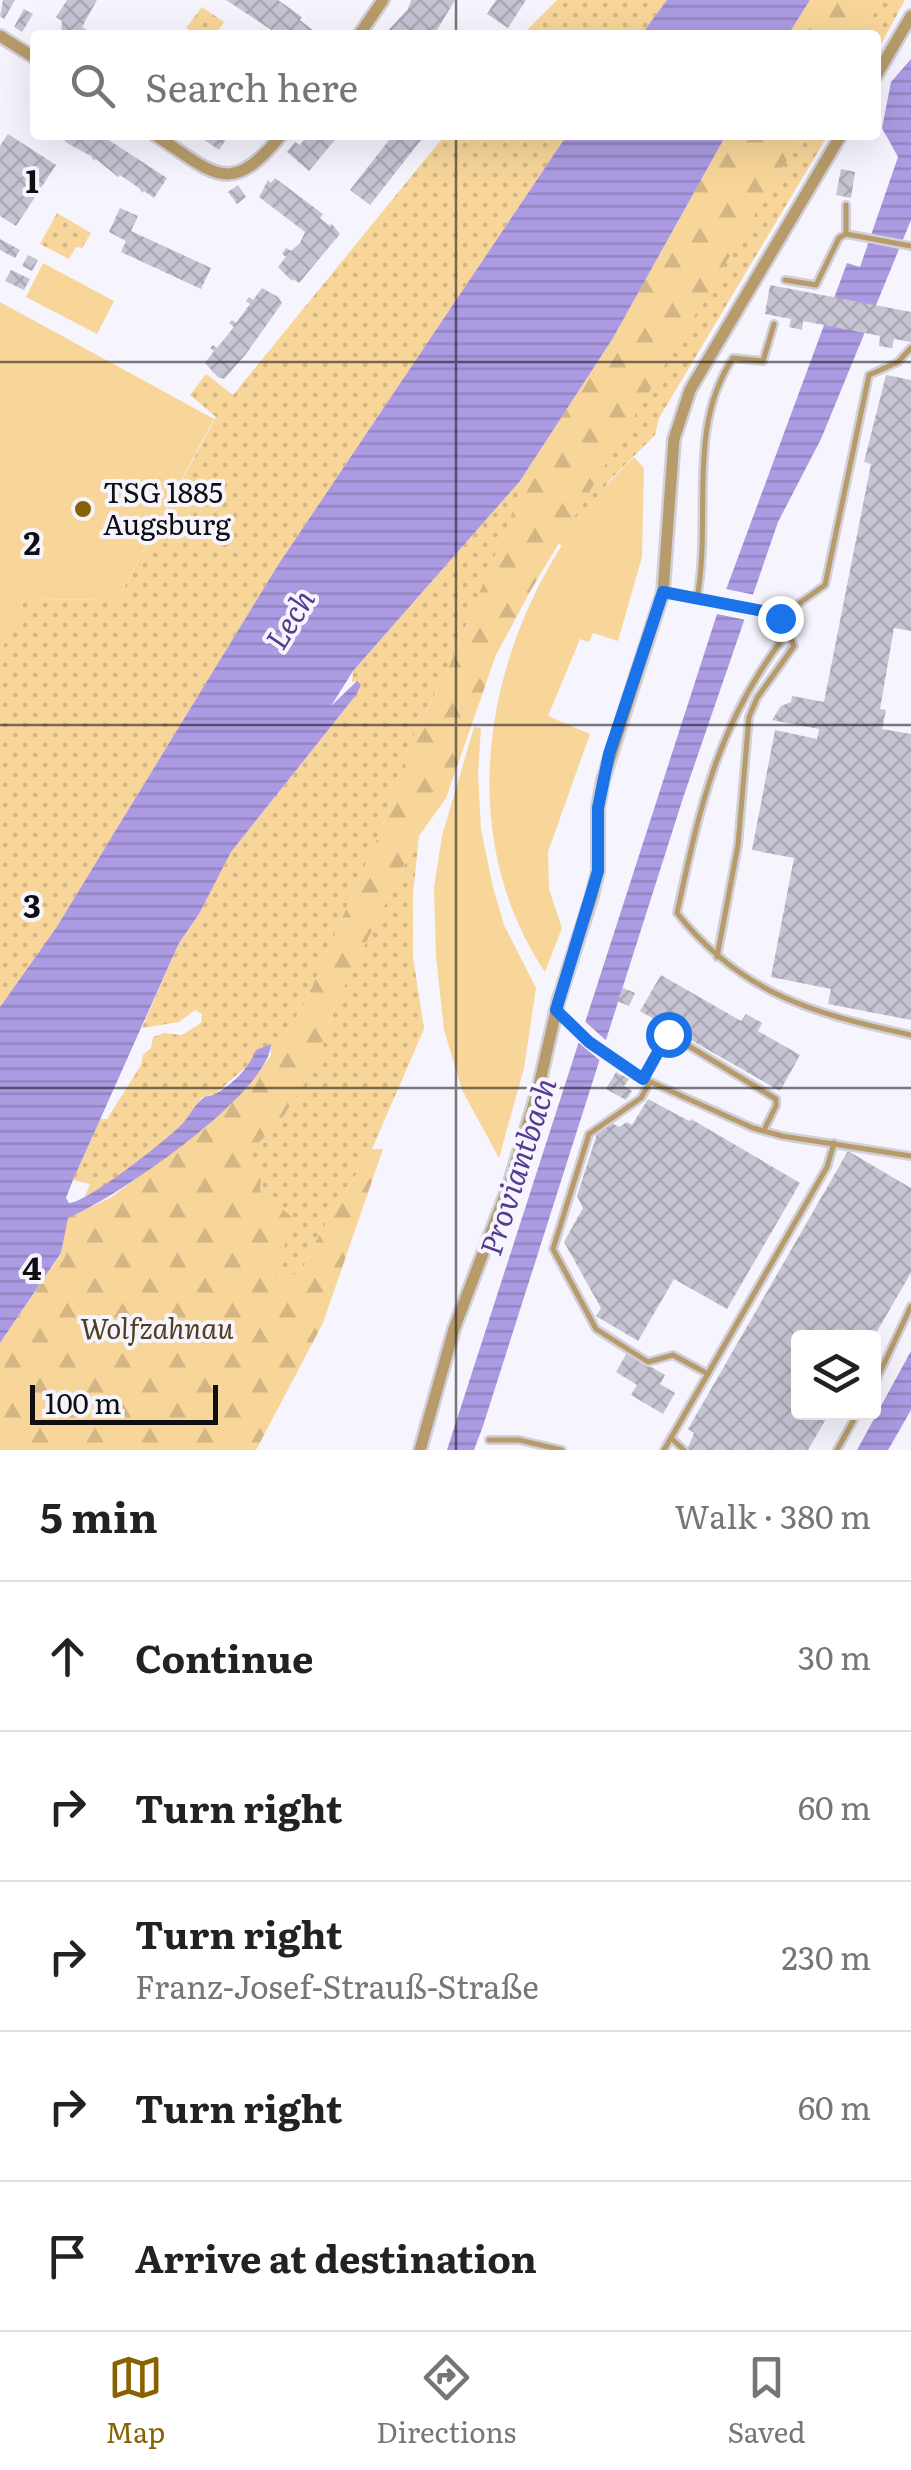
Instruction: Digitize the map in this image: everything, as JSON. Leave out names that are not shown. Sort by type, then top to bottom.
[{"type":"street","points":[[362,30],[383,0]]},
{"type":"street","points":[[881,67],[911,16]]},
{"type":"street","points":[[0,36],[30,55]]},
{"type":"street","points":[[163,140],[215,173],[228,175],[254,166],[277,140]]},
{"type":"street","points":[[420,1450],[454,1329],[508,1188],[598,871],[598,808],[609,754],[663,592],[674,439],[690,390],[838,140]]},
{"type":"lane","points":[[846,206],[846,234]]},
{"type":"lane","points":[[785,280],[816,285],[839,238],[846,234],[911,246]]},
{"type":"lane","points":[[697,598],[703,566],[706,438],[714,392],[733,358],[764,361],[774,324]]},
{"type":"lane","points":[[780,618],[825,585],[869,375],[898,362],[911,348]]},
{"type":"lane","points":[[663,592],[768,612],[788,624],[794,646],[757,698],[749,717],[738,846],[716,957]]},
{"type":"lane","points":[[788,632],[736,712],[700,804],[678,913],[702,944],[728,968],[804,1008],[911,1036]]},
{"type":"lane","points":[[556,1010],[615,1062],[646,1081],[764,1130],[911,1156]]},
{"type":"lane","points":[[708,1374],[674,1356],[648,1362],[596,1329],[553,1249],[589,1134],[640,1098],[668,1034],[776,1099],[764,1130]]},
{"type":"lane","points":[[664,1450],[827,1167],[834,1142]]},
{"type":"lane","points":[[881,1370],[911,1306]]},
{"type":"lane","points":[[837,1450],[854,1420]]},
{"type":"lane","points":[[671,1438],[684,1450]]},
{"type":"lane","points":[[488,1440],[520,1440],[562,1450]]},
{"type":"green space","points":[[557,0],[667,0],[645,30],[527,30]]},
{"type":"green space","points":[[810,0],[882,0],[864,30],[791,30]]},
{"type":"green space","points":[[882,0],[905,0],[881,44],[881,30],[864,30]]},
{"type":"green space","points":[[202,7],[224,22],[218,30],[186,28]]},
{"type":"green space","points":[[441,140],[564,140],[278,565],[56,928],[0,1007],[0,653],[24,600],[118,599],[216,417],[190,395],[206,374],[233,395]]},
{"type":"green space","name":"Wolfzahnau","points":[[723,140],[799,140],[531,590],[496,655],[446,798],[419,836],[335,1005],[317,1063],[280,1122],[249,1152],[261,1171],[260,1191],[292,1217],[274,1286],[302,1270],[321,1231],[372,1149],[383,1149],[323,1323],[256,1450],[0,1450],[0,1343],[61,1254],[67,1218],[110,1198],[205,1128],[261,1070],[305,1003],[383,825],[409,745],[451,662],[520,494],[520,481],[613,338]]},
{"type":"green space","points":[[799,140],[825,140],[659,418],[655,435],[610,480],[562,546],[558,543]]},
{"type":"green space","points":[[57,213],[91,233],[69,259],[40,244]]},
{"type":"green space","points":[[43,263],[114,301],[97,334],[26,297]]},
{"type":"green space","name":"TSG 1885 Augsburg","points":[[0,302],[214,419],[118,599],[24,600],[0,653]]},
{"type":"green space","points":[[634,457],[644,468],[642,557],[618,641],[593,633],[589,642],[580,639],[548,716],[590,734],[548,852],[549,889],[562,928],[545,972],[512,908],[494,841],[490,771],[498,702],[518,634],[548,569],[587,509]]},
{"type":"green space","points":[[520,481],[521,494],[451,662],[409,745],[383,825],[305,1003],[271,1055],[271,1045],[215,1094],[202,1097],[159,1146],[83,1201],[90,1184],[73,1180],[100,1119],[107,1119],[141,1065],[143,1055],[151,1048],[153,1037],[164,1033],[182,1035],[201,1023],[202,1014],[195,1010],[179,1022],[142,1028],[179,943],[231,852],[356,695],[353,671]]},
{"type":"green space","points":[[474,727],[481,728],[481,829],[493,887],[504,925],[536,988],[524,1068],[499,1158],[462,1090],[444,1030],[436,956],[434,888],[442,836]]},
{"type":"green space","points":[[419,836],[413,894],[413,957],[424,1029],[372,1149],[321,1231],[302,1270],[273,1287],[279,1261],[248,1152],[280,1122],[317,1063],[335,1005]]},
{"type":"water","points":[[667,0],[810,0],[791,30],[645,30]]},
{"type":"water","points":[[911,59],[911,220],[821,439],[778,522],[683,798],[474,1450],[447,1450],[717,614],[847,263],[860,267],[898,157],[882,128],[891,82]]},
{"type":"water","name":"Lech","points":[[564,140],[723,140],[613,338],[520,481],[353,671],[331,706],[357,681],[361,685],[356,695],[231,852],[179,943],[73,1180],[66,1198],[69,1203],[108,1183],[144,1156],[182,1124],[203,1098],[234,1081],[256,1050],[271,1044],[264,1065],[245,1090],[186,1143],[118,1190],[68,1218],[61,1253],[0,1343],[0,1007],[56,928],[278,565]]},
{"type":"water","points":[[911,1351],[911,1410],[888,1450],[857,1450],[873,1420],[881,1420],[881,1406]]},
{"type":"pier","points":[[721,588],[760,596],[751,621],[712,613]]},
{"type":"pier","points":[[580,1017],[610,1044],[604,1064],[573,1038]]},
{"type":"building","points":[[3,0],[15,0],[4,19],[0,16]]},
{"type":"building","points":[[67,0],[97,0],[82,27],[87,30],[61,30],[62,21],[56,17]]},
{"type":"building","points":[[226,0],[278,0],[313,30],[271,30]]},
{"type":"building","points":[[411,0],[455,0],[437,30],[389,30]]},
{"type":"building","points":[[496,0],[526,0],[508,28],[487,14]]},
{"type":"building","points":[[24,9],[33,14],[22,32],[14,27]]},
{"type":"building","points":[[8,134],[56,165],[16,226],[0,216],[0,146]]},
{"type":"building","points":[[64,140],[109,140],[167,178],[154,198]]},
{"type":"building","points":[[204,140],[226,140],[219,150]]},
{"type":"building","points":[[304,140],[335,140],[309,171],[287,152],[295,142],[300,145]]},
{"type":"building","points":[[389,140],[421,140],[370,205],[350,190]]},
{"type":"building","points":[[841,169],[855,172],[851,198],[836,195]]},
{"type":"building","points":[[275,178],[323,214],[320,218],[340,234],[299,283],[278,267],[286,257],[282,254],[286,248],[291,251],[305,232],[259,197],[268,180],[271,183]]},
{"type":"building","points":[[238,185],[246,197],[237,204],[228,192]]},
{"type":"building","points":[[120,208],[138,216],[131,231],[211,268],[201,289],[121,252],[126,241],[109,232]]},
{"type":"building","points":[[0,239],[20,250],[15,258],[0,250]]},
{"type":"building","points":[[28,255],[38,260],[32,271],[22,266]]},
{"type":"building","points":[[11,270],[30,279],[24,290],[5,281]]},
{"type":"building","points":[[770,285],[911,312],[911,342],[894,339],[892,348],[879,346],[880,336],[803,321],[802,330],[789,327],[791,319],[765,314]]},
{"type":"building","points":[[262,288],[282,303],[246,354],[224,379],[218,377],[205,363],[214,351],[210,348],[217,348],[234,327],[229,323],[236,323],[250,304],[246,301],[249,297],[253,300]]},
{"type":"building","points":[[886,375],[911,380],[911,631],[894,628],[880,709],[886,710],[882,729],[911,734],[911,1020],[828,1004],[831,989],[771,977],[794,858],[752,850],[775,730],[817,739],[819,729],[772,720],[781,706],[791,702],[792,696],[824,702],[871,464],[864,462]]},
{"type":"building","points":[[661,975],[741,1021],[746,1014],[762,1023],[758,1031],[800,1055],[780,1091],[640,1011]]},
{"type":"building","points":[[623,988],[635,993],[629,1006],[617,1001]]},
{"type":"building","points":[[616,1072],[629,1079],[624,1086],[632,1091],[626,1100],[606,1089]]},
{"type":"building","points":[[648,1099],[691,1119],[800,1183],[727,1309],[674,1279],[638,1341],[596,1316],[601,1308],[564,1242],[583,1208],[577,1196],[597,1134],[612,1123],[619,1127],[627,1122],[632,1125]]},
{"type":"building","points":[[848,1151],[911,1188],[911,1273],[878,1330],[791,1330],[791,1420],[825,1420],[808,1450],[687,1450],[694,1433],[688,1429]]},
{"type":"building","points":[[627,1353],[665,1375],[660,1384],[675,1393],[663,1414],[631,1395],[637,1385],[616,1372]]},
{"type":"place","name":"TSG 1885 Augsburg","points":[[83,509]]},
{"type":"route","points":[[668,1034],[643,1079],[589,1042],[556,1010],[598,871],[598,808],[609,754],[663,592],[768,612],[780,618]]},
{"type":"water label","name":"Proviantbach","points":[[519,1167]]}]
